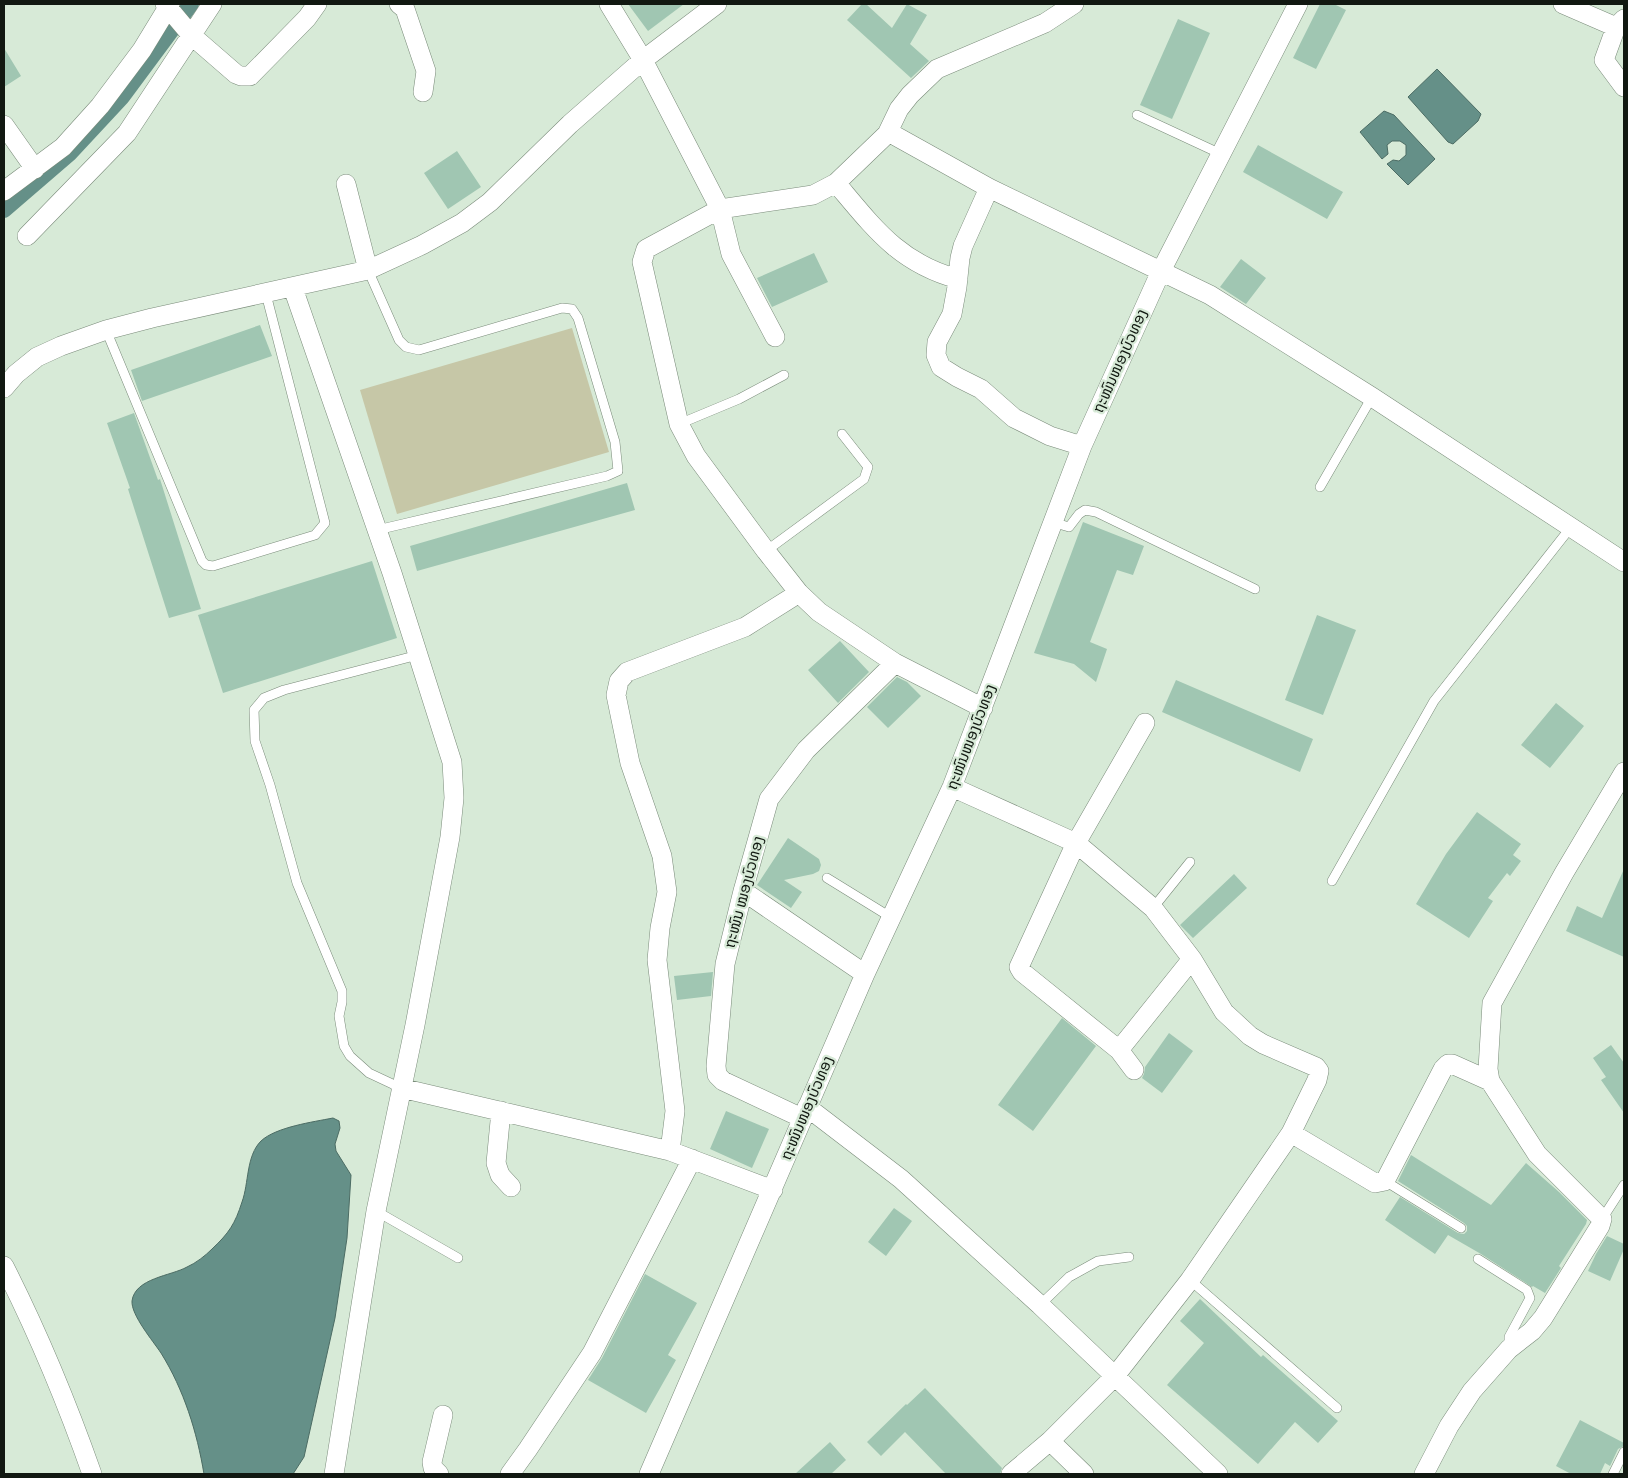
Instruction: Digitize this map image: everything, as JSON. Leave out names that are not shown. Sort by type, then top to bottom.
[{"type":"street","points":[[27,236],[127,133],[189,32],[212,4]]},
{"type":"street","points":[[4,191],[63,147],[100,106],[142,50],[169,7],[189,32],[236,74],[246,77],[250,76],[307,18],[317,4]]},
{"type":"street","points":[[398,4],[405,9],[426,70],[423,92]]},
{"type":"street","points":[[610,4],[643,60],[720,209],[731,254],[775,337]]},
{"type":"street","points":[[4,388],[16,374],[37,357],[106,330],[368,270],[422,245],[462,223],[490,202],[570,124],[643,60],[717,4]]},
{"type":"street","points":[[983,708],[895,663],[819,612],[799,593],[766,551],[696,456],[679,424],[642,262],[646,249],[720,209],[813,195],[836,183],[887,134],[899,109],[910,95],[937,70],[1045,23],[1074,4]]},
{"type":"street","name":"ຖະໜົນໜອງບົວທອງ","points":[[649,1474],[865,974],[952,787],[1082,446],[1161,272],[1298,4]]},
{"type":"street","points":[[1563,4],[1620,23],[1604,60],[1624,87]]},
{"type":"street","points":[[4,125],[35,169]]},
{"type":"street","points":[[887,134],[892,134],[990,188],[1210,295],[1372,397],[1624,562]]},
{"type":"street","points":[[836,183],[880,234],[898,250],[921,265],[940,274],[958,279]]},
{"type":"street","points":[[346,184],[368,270]]},
{"type":"street","points":[[990,188],[963,246],[952,314],[937,342],[936,355],[941,367],[981,389],[1014,418],[1050,436],[1082,446]]},
{"type":"street","points":[[293,288],[377,530],[452,762],[454,798],[450,837],[415,1025],[400,1088],[376,1211],[334,1474]]},
{"type":"street","points":[[670,1151],[675,1111],[657,960],[666,892],[662,856],[630,763],[616,695],[619,681],[627,672],[745,627],[799,593]]},
{"type":"street","name":"ຖະໜົນ ໝອງບົວທອງ","points":[[804,1113],[723,1081],[717,1075],[716,1066],[725,964],[769,799],[806,750],[895,663]]},
{"type":"street","points":[[1134,1070],[1119,1050],[1022,972],[1019,967],[1076,844],[1145,723]]},
{"type":"street","points":[[1424,1474],[1450,1426],[1472,1391],[1509,1349],[1532,1331],[1543,1318],[1600,1226],[1602,1219],[1536,1154],[1490,1081],[1488,1069],[1492,1003],[1564,872],[1624,772]]},
{"type":"street","points":[[952,787],[1076,844],[1153,908],[1192,960],[1224,1012],[1250,1036],[1316,1067],[1319,1071],[1318,1080],[1291,1133],[1190,1280],[1116,1376],[1050,1440],[1011,1474]]},
{"type":"street","points":[[743,891],[865,974]]},
{"type":"street","points":[[1119,1050],[1192,960]]},
{"type":"street","points":[[1291,1133],[1375,1183],[1385,1181],[1443,1069],[1448,1064],[1452,1064],[1490,1081]]},
{"type":"street","points":[[400,1088],[670,1151],[773,1190]]},
{"type":"street","points":[[502,1111],[496,1163],[500,1175],[511,1187]]},
{"type":"street","points":[[804,1113],[902,1180],[1040,1305],[1218,1474]]},
{"type":"street","points":[[510,1474],[592,1353],[692,1159]]},
{"type":"street","points":[[4,1266],[22,1301],[75,1426],[92,1474]]},
{"type":"street","points":[[439,1474],[433,1468],[432,1462],[443,1415]]},
{"type":"street","points":[[1050,1440],[1084,1474]]},
{"type":"lane","points":[[1137,115],[1221,154]]},
{"type":"lane","points":[[368,270],[399,340],[406,347],[419,350],[562,308],[572,309],[578,318],[615,442],[618,464],[618,471],[607,476],[377,530]]},
{"type":"lane","points":[[106,330],[202,561],[206,565],[213,566],[315,536],[325,523],[266,294]]},
{"type":"lane","points":[[679,424],[739,399],[784,375]]},
{"type":"lane","points":[[1320,487],[1372,397]]},
{"type":"lane","points":[[766,551],[864,479],[868,467],[842,434]]},
{"type":"lane","points":[[1052,522],[1069,527],[1079,514],[1085,510],[1096,512],[1255,589]]},
{"type":"lane","points":[[1332,881],[1434,701],[1571,527]]},
{"type":"lane","points":[[400,1088],[369,1073],[350,1056],[344,1046],[339,1016],[342,991],[297,883],[270,785],[255,741],[254,710],[264,698],[284,690],[418,655]]},
{"type":"lane","points":[[1153,908],[1190,862]]},
{"type":"lane","points":[[827,878],[892,918]]},
{"type":"lane","points":[[1385,1181],[1461,1228]]},
{"type":"lane","points":[[1602,1219],[1624,1185]]},
{"type":"lane","points":[[376,1211],[458,1258]]},
{"type":"lane","points":[[1040,1305],[1069,1277],[1098,1261],[1129,1257]]},
{"type":"lane","points":[[1478,1259],[1529,1293],[1530,1298],[1509,1337],[1509,1349]]},
{"type":"lane","points":[[1190,1280],[1337,1408]]},
{"type":"lane","points":[[1613,1474],[1624,1452]]},
{"type":"green space","points":[[572,328],[609,452],[397,514],[360,390]]},
{"type":"water","points":[[1437,69],[1481,114],[1478,121],[1453,144],[1448,142],[1408,97]]},
{"type":"water","points":[[1384,111],[1394,115],[1435,159],[1408,185],[1387,164],[1393,160],[1399,161],[1406,155],[1406,145],[1400,141],[1392,141],[1387,145],[1388,154],[1382,159],[1360,132]]},
{"type":"water","points":[[333,1118],[339,1121],[340,1128],[335,1144],[336,1151],[351,1175],[347,1238],[335,1318],[304,1457],[293,1474],[204,1474],[198,1443],[183,1396],[161,1353],[143,1328],[135,1313],[132,1301],[140,1287],[197,1261],[209,1252],[227,1233],[239,1210],[244,1195],[250,1162],[256,1147],[261,1141],[285,1129]]},
{"type":"building","points":[[628,4],[684,4],[648,31]]},
{"type":"building","points":[[862,4],[866,4],[892,28],[907,4],[927,15],[910,44],[929,61],[911,78],[847,20]]},
{"type":"building","points":[[1320,4],[1334,4],[1346,10],[1316,69],[1293,58]]},
{"type":"building","points":[[1178,19],[1210,33],[1172,119],[1140,105]]},
{"type":"building","points":[[4,48],[21,76],[4,87]]},
{"type":"building","points":[[1258,145],[1343,192],[1327,219],[1243,172]]},
{"type":"building","points":[[457,151],[481,187],[448,209],[424,173]]},
{"type":"building","points":[[814,253],[828,282],[772,307],[757,278]]},
{"type":"building","points":[[1241,259],[1266,278],[1246,304],[1220,287]]},
{"type":"building","points":[[260,325],[272,356],[142,401],[131,370]]},
{"type":"building","points":[[134,413],[158,480],[160,479],[201,609],[169,618],[128,489],[130,488],[107,423]]},
{"type":"building","points":[[627,483],[635,510],[417,571],[410,546]]},
{"type":"building","points":[[1083,522],[1144,546],[1133,575],[1117,570],[1090,642],[1107,649],[1096,682],[1074,664],[1034,653]]},
{"type":"building","points":[[372,561],[397,638],[223,693],[198,615]]},
{"type":"building","points":[[1317,615],[1356,630],[1323,715],[1285,700]]},
{"type":"building","points":[[840,641],[869,672],[838,703],[808,670]]},
{"type":"building","points":[[897,677],[907,682],[921,696],[888,728],[867,707]]},
{"type":"building","points":[[1176,680],[1313,739],[1300,772],[1162,712]]},
{"type":"building","points":[[1556,703],[1584,726],[1550,768],[1521,745]]},
{"type":"building","points":[[1477,812],[1521,844],[1513,855],[1521,861],[1510,876],[1507,873],[1488,898],[1493,901],[1469,938],[1416,904],[1446,854]]},
{"type":"building","points":[[788,838],[819,859],[821,865],[819,871],[813,874],[784,880],[802,892],[791,908],[757,885]]},
{"type":"building","points":[[1624,869],[1624,957],[1566,931],[1577,906],[1602,918]]},
{"type":"building","points":[[1234,874],[1247,888],[1193,938],[1180,925]]},
{"type":"building","points":[[713,972],[711,996],[677,1000],[674,976]]},
{"type":"building","points":[[1062,1018],[1096,1046],[1033,1131],[998,1105]]},
{"type":"building","points":[[1169,1033],[1193,1051],[1162,1093],[1142,1078],[1145,1067]]},
{"type":"building","points":[[1611,1045],[1624,1063],[1624,1113],[1601,1080],[1606,1077],[1593,1058]]},
{"type":"building","points":[[726,1111],[769,1129],[752,1168],[710,1149]]},
{"type":"building","points":[[1411,1155],[1491,1205],[1526,1163],[1587,1220],[1545,1293],[1532,1287],[1448,1235],[1435,1254],[1385,1220],[1400,1197],[1458,1233],[1464,1234],[1467,1231],[1467,1226],[1464,1223],[1398,1181]]},
{"type":"building","points":[[894,1208],[912,1221],[886,1256],[868,1242]]},
{"type":"building","points":[[1607,1236],[1624,1244],[1624,1249],[1610,1281],[1588,1271]]},
{"type":"building","points":[[645,1274],[697,1303],[668,1355],[676,1360],[646,1413],[588,1380],[602,1358]]},
{"type":"building","points":[[1200,1299],[1261,1357],[1263,1355],[1338,1421],[1318,1443],[1295,1422],[1258,1464],[1167,1385],[1204,1343],[1180,1321]]},
{"type":"building","points":[[925,1388],[1002,1468],[1000,1474],[946,1474],[905,1432],[881,1456],[867,1442]]},
{"type":"building","points":[[1580,1420],[1624,1443],[1624,1446],[1618,1449],[1610,1466],[1605,1463],[1600,1474],[1571,1474],[1556,1466]]},
{"type":"building","points":[[830,1442],[846,1460],[831,1474],[795,1474]]},
{"type":"waterway","points":[[4,210],[69,154],[122,97],[191,4]]}]
